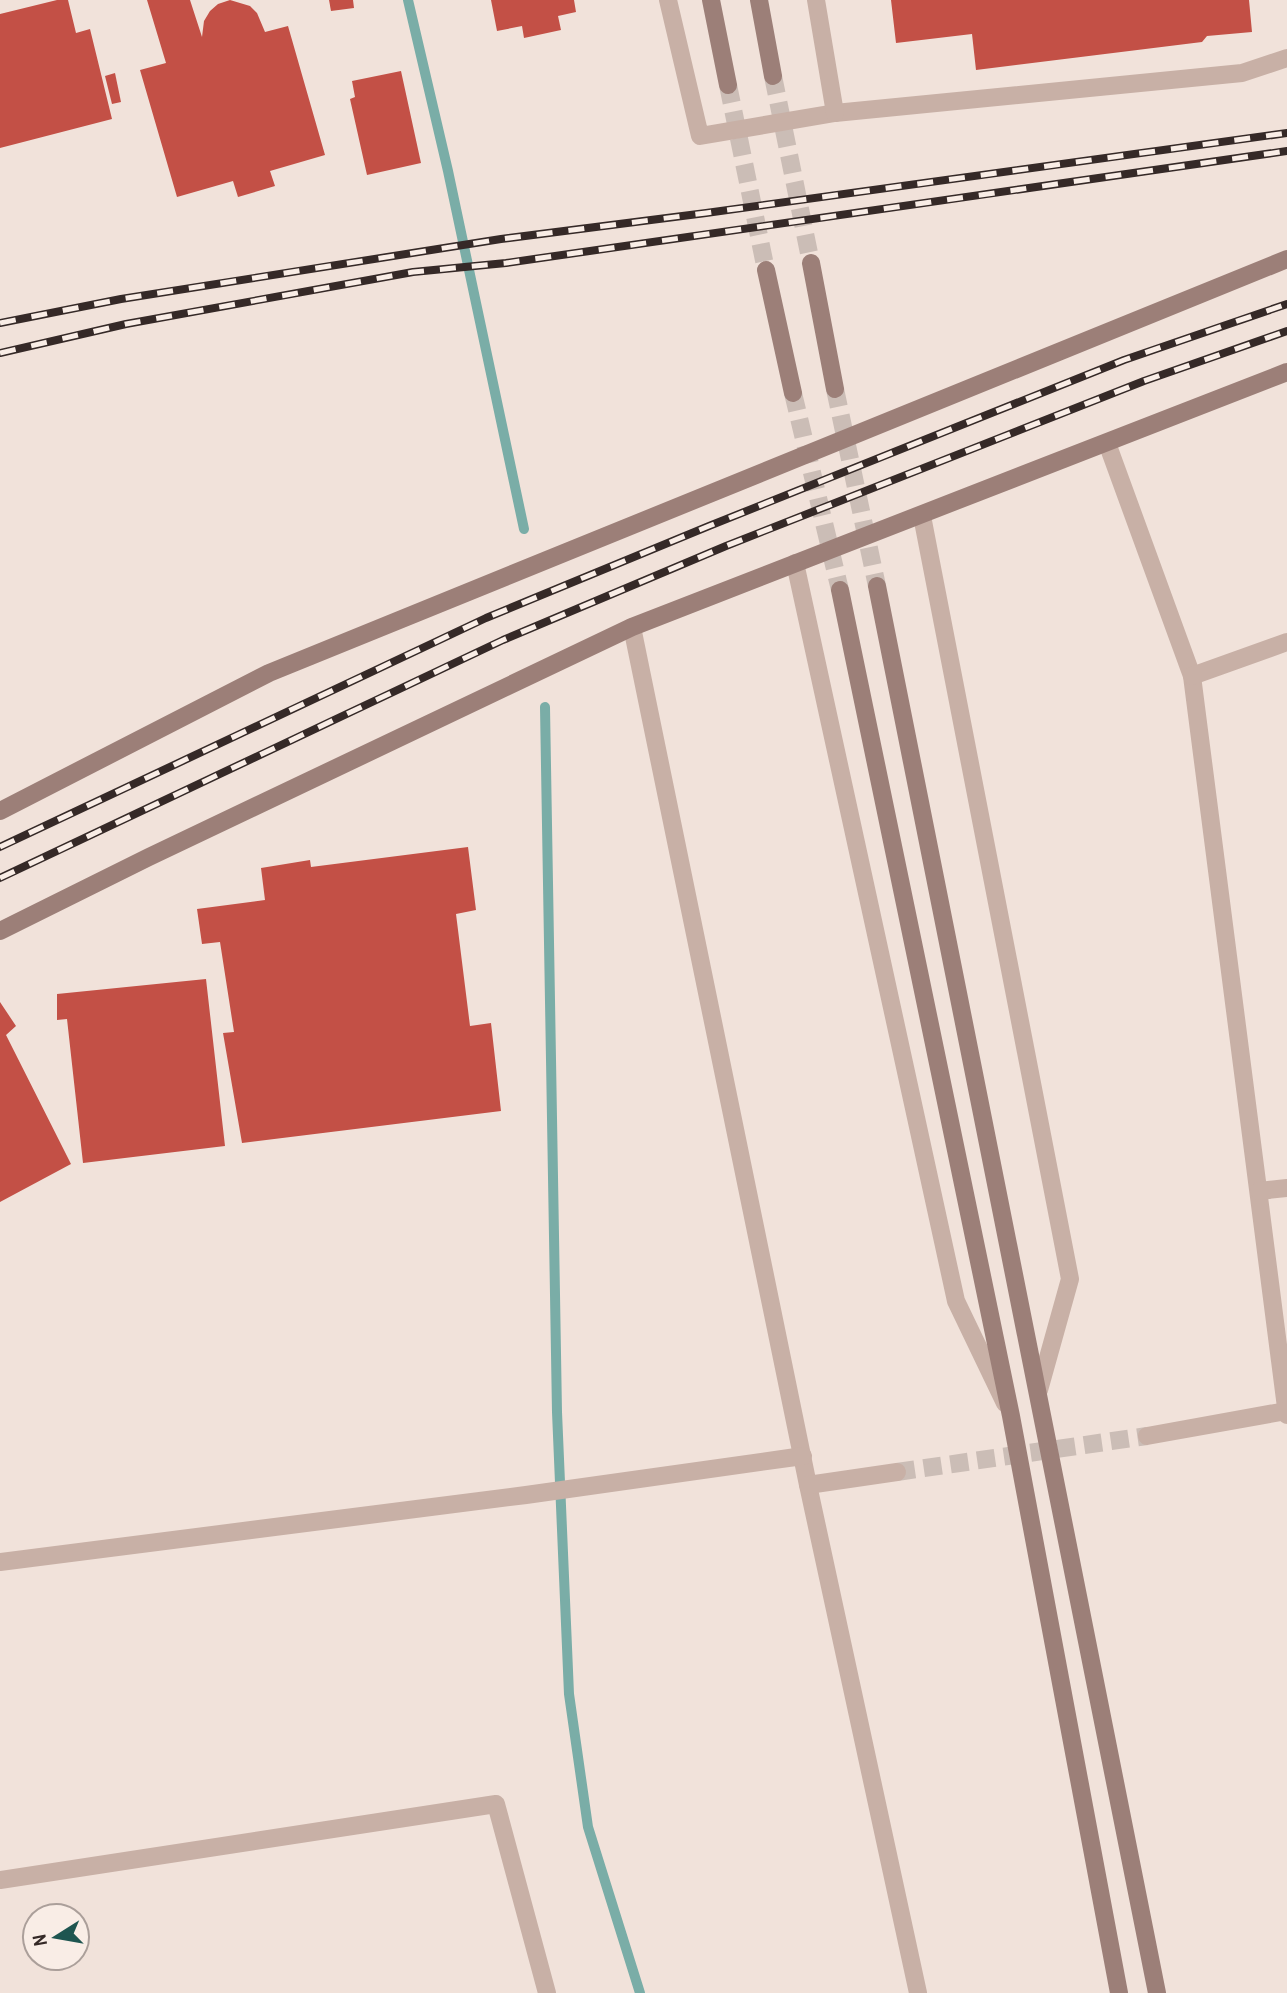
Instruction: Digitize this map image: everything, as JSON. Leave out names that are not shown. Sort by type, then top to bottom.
[{"type":"street","points":[[668,0],[700,136],[835,113],[1242,73],[1287,58]]},
{"type":"street","points":[[711,0],[727,85]]},
{"type":"street","points":[[759,0],[773,76]]},
{"type":"street","points":[[816,0],[835,113]]},
{"type":"street","points":[[0,811],[269,673],[1287,259]]},
{"type":"street","points":[[811,263],[835,389]]},
{"type":"street","points":[[766,270],[793,393]]},
{"type":"street","points":[[0,931],[632,627],[1287,372]]},
{"type":"street","points":[[1107,443],[1192,676],[1287,1413],[1147,1436]]},
{"type":"street","points":[[922,516],[1070,1279],[1039,1390]]},
{"type":"street","points":[[795,563],[956,1301],[1011,1416]]},
{"type":"street","points":[[877,586],[1157,1993]]},
{"type":"street","points":[[840,590],[1011,1416],[1119,1993]]},
{"type":"street","points":[[632,627],[808,1485],[918,1993]]},
{"type":"street","points":[[1192,676],[1287,642]]},
{"type":"street","points":[[1259,1191],[1287,1188]]},
{"type":"street","points":[[0,1562],[568,1490],[803,1456]]},
{"type":"street","points":[[808,1485],[897,1472]]},
{"type":"street","points":[[0,1880],[496,1804],[547,1993]]},
{"type":"building","points":[[57,0],[68,0],[76,33],[90,29],[112,119],[0,148],[0,14]]},
{"type":"building","points":[[147,0],[190,0],[202,37],[204,21],[210,11],[218,4],[230,0],[250,6],[257,13],[265,32],[288,26],[325,155],[270,171],[275,186],[238,197],[233,181],[177,197],[140,70],[166,63]]},
{"type":"building","points":[[329,0],[353,0],[354,8],[331,11]]},
{"type":"building","points":[[491,0],[574,0],[576,12],[558,16],[561,30],[524,38],[522,26],[497,31]]},
{"type":"building","points":[[891,0],[1249,0],[1252,32],[1207,36],[1202,42],[976,70],[972,34],[896,43]]},
{"type":"building","points":[[401,71],[421,163],[367,175],[350,99],[355,97],[352,81]]},
{"type":"building","points":[[115,73],[121,102],[112,104],[105,76]]},
{"type":"building","points":[[468,847],[476,910],[456,914],[470,1026],[491,1023],[501,1111],[242,1143],[223,1033],[234,1032],[220,942],[202,944],[197,909],[265,900],[261,868],[310,860],[311,867]]},
{"type":"building","points":[[206,979],[225,1146],[83,1163],[67,1019],[57,1020],[57,994]]},
{"type":"building","points":[[0,1002],[16,1026],[6,1035],[71,1164],[0,1202]]},
{"type":"waterway","points":[[408,0],[448,171],[524,529]]},
{"type":"waterway","points":[[545,707],[557,1412],[569,1694],[588,1827],[640,1993]]},
{"type":"tunnel","points":[[773,76],[811,263]]},
{"type":"tunnel","points":[[728,85],[766,270]]},
{"type":"tunnel","points":[[835,389],[877,586]]},
{"type":"tunnel","points":[[793,393],[840,590]]},
{"type":"tunnel","points":[[897,1472],[1147,1436]]},
{"type":"railway","points":[[0,323],[121,299],[501,239],[1287,133]]},
{"type":"railway","points":[[0,353],[126,324],[413,272],[506,263],[1287,151]]},
{"type":"railway","points":[[0,847],[486,618],[1124,360],[1287,304]]},
{"type":"railway","points":[[0,878],[503,640],[726,546],[1144,381],[1287,331]]}]
